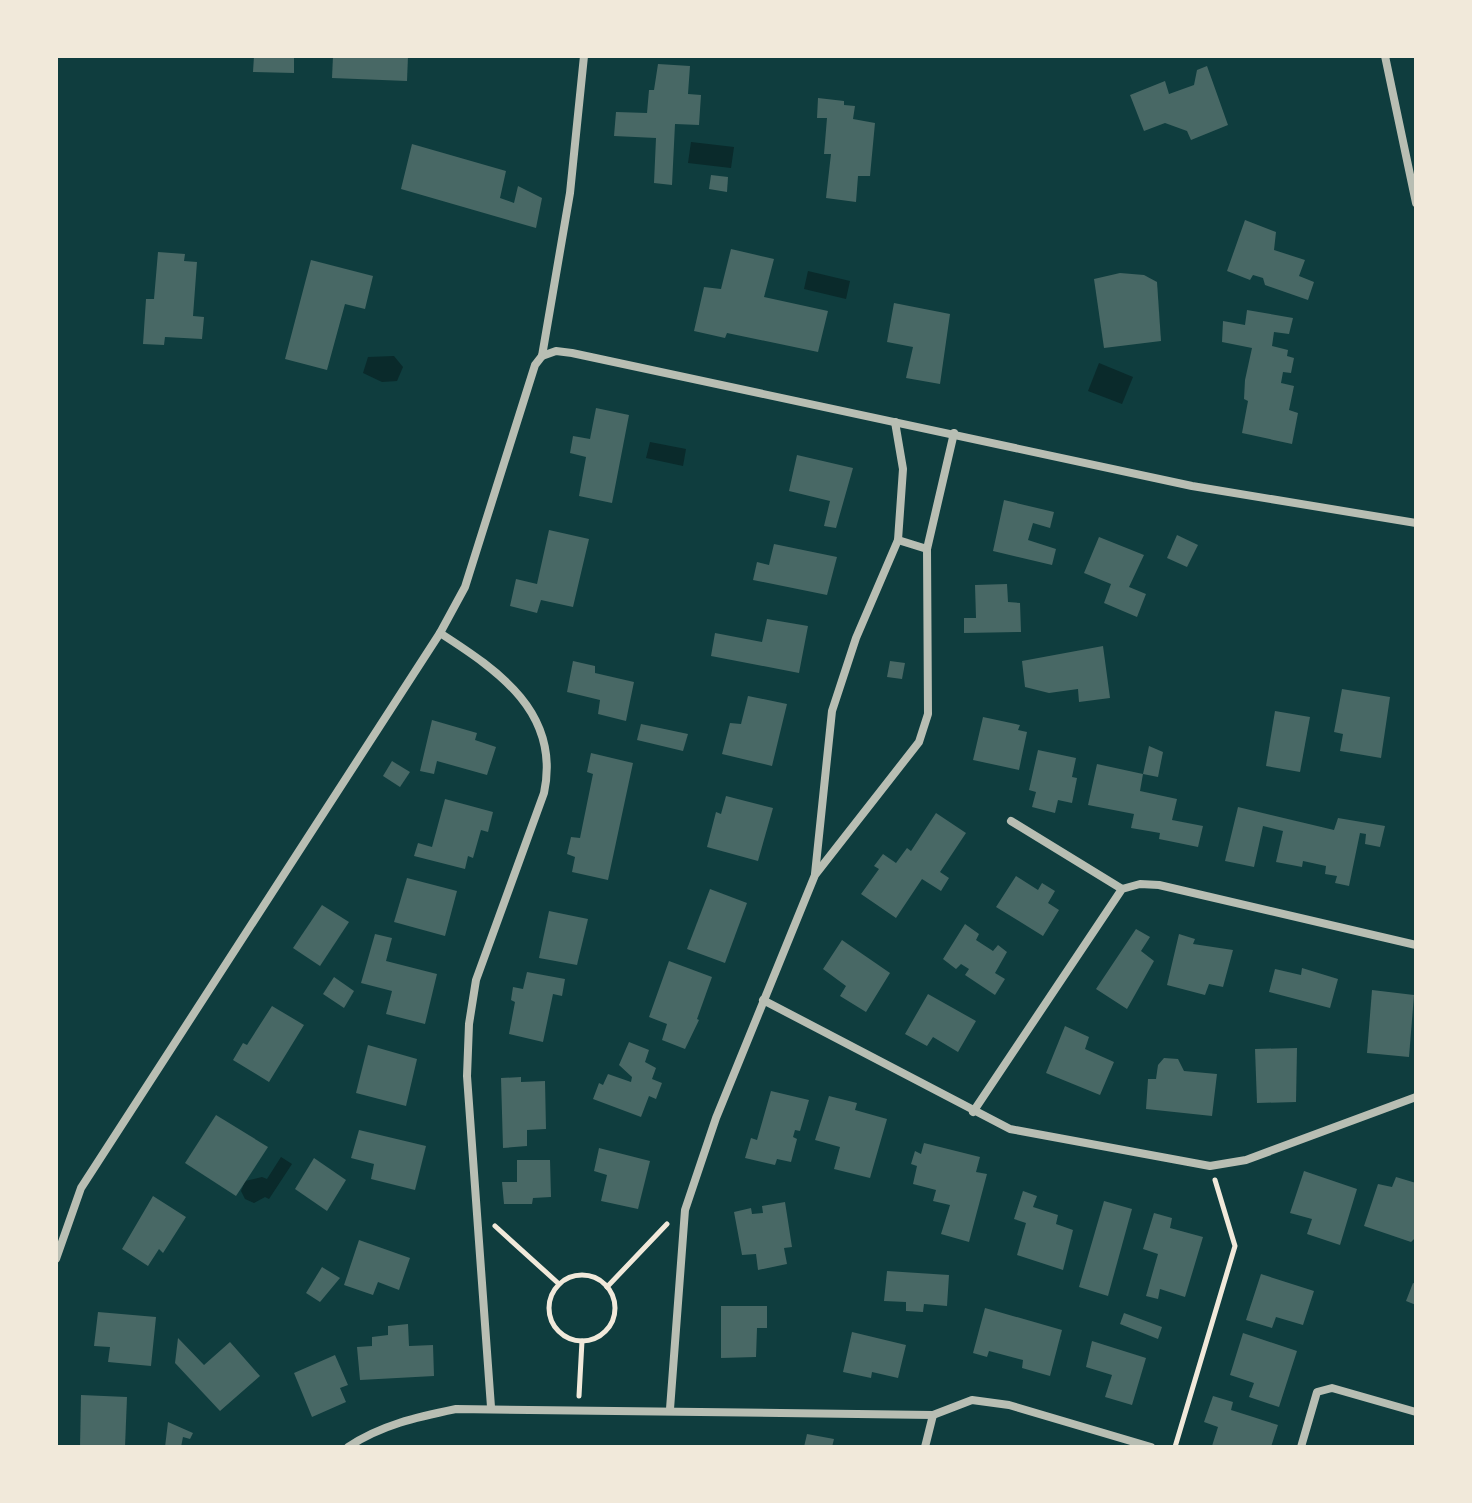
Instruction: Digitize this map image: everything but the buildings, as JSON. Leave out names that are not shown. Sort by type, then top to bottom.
[{"type":"street","points":[[56,1259],[81,1188],[440,633],[465,587],[535,365],[542,356],[570,193],[584,56]]},
{"type":"street","points":[[1385,56],[1416,203]]},
{"type":"street","points":[[542,356],[556,351],[572,353],[1192,486],[1416,523]]},
{"type":"street","points":[[815,875],[832,711],[856,638],[898,540],[903,469],[895,422]]},
{"type":"street","points":[[670,1409],[685,1210],[716,1118],[815,875],[919,742],[928,714],[927,549],[954,433]]},
{"type":"street","points":[[898,540],[927,549]]},
{"type":"street","points":[[440,633],[495,669],[527,705],[544,737],[550,766],[544,793],[476,980],[469,1024],[467,1076],[491,1407]]},
{"type":"street","points":[[1011,821],[1122,889]]},
{"type":"street","points":[[973,1112],[1122,889],[1140,884],[1159,885],[1416,945]]},
{"type":"street","points":[[763,1000],[1010,1129],[1210,1166],[1246,1160],[1416,1097]]},
{"type":"street","points":[[1301,1447],[1317,1392],[1332,1388],[1416,1412]]},
{"type":"street","points":[[348,1447],[367,1435],[409,1418],[456,1409],[670,1409],[933,1415],[972,1400],[1009,1405],[1151,1447]]},
{"type":"street","points":[[925,1447],[933,1415]]},
{"type":"path","points":[[1175,1447],[1235,1246],[1210,1166]]},
{"type":"path","points":[[607,1287],[670,1221],[676,1205],[685,1210]]},
{"type":"path","points":[[475,1208],[559,1284]]},
{"type":"path","points":[[584,1275],[595,1277],[607,1287],[615,1301],[612,1323],[596,1339],[582,1341],[564,1337],[550,1319],[550,1297],[559,1284],[573,1276],[584,1275]]},
{"type":"path","points":[[578,1408],[582,1341]]},
{"type":"water","points":[[691,142],[734,147],[731,168],[688,163]]},
{"type":"water","points":[[808,271],[850,281],[846,299],[804,289]]},
{"type":"water","points":[[394,356],[403,367],[397,381],[382,382],[363,373],[368,357]]},
{"type":"water","points":[[1099,363],[1133,377],[1122,404],[1088,391]]},
{"type":"water","points":[[650,442],[686,449],[683,466],[646,458]]},
{"type":"water","points":[[281,1157],[292,1164],[269,1199],[265,1197],[254,1203],[245,1199],[241,1191],[245,1181],[262,1177],[267,1179]]}]
